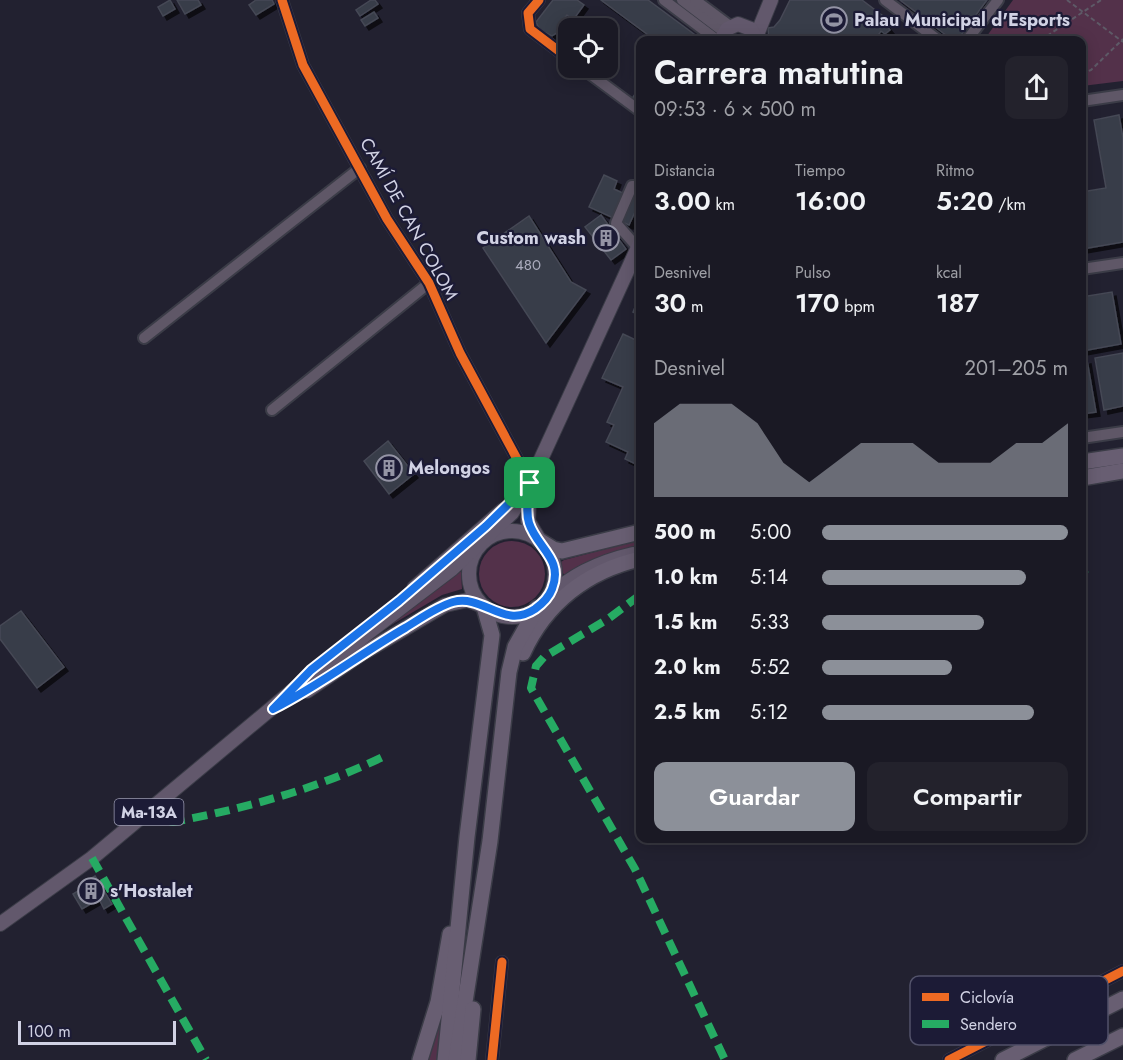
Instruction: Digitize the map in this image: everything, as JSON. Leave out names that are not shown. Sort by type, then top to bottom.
[{"type":"highway","points":[[1086,461],[1123,456]]},
{"type":"highway","points":[[1086,477],[1123,471]]},
{"type":"highway","name":"Ma-13A","points":[[540,541],[553,549],[562,551],[636,533]]},
{"type":"highway","points":[[503,738],[521,658],[544,618],[569,592],[585,580],[608,568],[636,560]]},
{"type":"highway","points":[[456,1060],[489,841],[509,672],[515,647],[542,604]]},
{"type":"highway","points":[[445,1060],[467,837],[492,635],[484,607]]},
{"type":"highway","points":[[420,1060],[441,989],[467,837]]},
{"type":"highway","points":[[468,1060],[489,841]]},
{"type":"highway","points":[[1108,1007],[1123,999]]},
{"type":"highway","points":[[1108,1044],[1123,1036]]},
{"type":"highway","points":[[1003,1060],[1033,1045]]},
{"type":"highway","points":[[1075,1060],[1105,1045]]},
{"type":"main road","points":[[726,33],[769,3]]},
{"type":"main road","points":[[757,36],[769,3]]},
{"type":"main road","points":[[726,33],[747,26],[754,36]]},
{"type":"main road","points":[[484,607],[473,593],[469,575],[473,556],[484,541],[512,513],[530,483],[636,253]]},
{"type":"main road","points":[[530,483],[528,521],[550,555],[555,572],[552,589],[542,604]]},
{"type":"main road","points":[[297,687],[311,670],[399,601],[486,526],[530,483]]},
{"type":"main road","name":"Ma-13A","points":[[0,924],[100,851],[297,687],[392,616],[484,541],[501,532],[513,531],[524,533],[540,541]]},
{"type":"main road","name":"Ma-13A","points":[[273,709],[302,694],[363,653],[445,605],[468,600],[508,616],[527,614],[542,604],[562,585],[597,565],[636,554]]},
{"type":"street","name":"CAMÍ DE CAN COLOM","points":[[282,0],[303,65],[387,219],[429,283],[460,352],[530,483]]},
{"type":"street","points":[[539,0],[528,13],[530,29],[558,50]]},
{"type":"street","points":[[664,0],[726,33]]},
{"type":"street","points":[[681,0],[726,33]]},
{"type":"street","points":[[695,0],[726,33]]},
{"type":"street","points":[[885,0],[933,36]]},
{"type":"street","points":[[970,36],[998,0]]},
{"type":"street","points":[[595,78],[636,108]]},
{"type":"street","points":[[1086,100],[1123,95]]},
{"type":"street","points":[[144,338],[360,168]]},
{"type":"street","points":[[636,186],[632,186],[616,223],[636,243]]},
{"type":"street","points":[[1086,268],[1123,263]]},
{"type":"street","points":[[272,410],[429,283]]},
{"type":"street","points":[[1086,437],[1123,432]]},
{"type":"street","points":[[492,1060],[502,962]]},
{"type":"street","points":[[1108,979],[1123,971]]},
{"type":"street","points":[[949,1060],[978,1045]]},
{"type":"path","points":[[1067,0],[1122,41],[1086,72]]},
{"type":"path","points":[[1047,36],[1101,0]]},
{"type":"shaded area","points":[[1013,0],[1123,0],[1123,81],[1086,86],[1086,36],[987,36]]},
{"type":"shaded area","points":[[506,541],[518,541],[530,546],[540,556],[545,574],[543,587],[530,602],[518,607],[506,607],[494,602],[484,592],[479,580],[479,568],[484,556],[494,546]]},
{"type":"shaded area","points":[[636,541],[636,549],[566,575],[562,573],[561,562]]},
{"type":"shaded area","points":[[458,571],[461,572],[462,589],[442,595],[386,628]]},
{"type":"shaded area","points":[[444,1000],[440,1060],[426,1060]]},
{"type":"building","points":[[170,0],[175,9],[163,16],[158,7]]},
{"type":"building","points":[[177,0],[198,0],[201,5],[185,14]]},
{"type":"building","points":[[256,0],[272,0],[274,4],[256,15],[249,5]]},
{"type":"building","points":[[371,0],[375,0],[378,4],[360,16],[356,10]]},
{"type":"building","points":[[553,0],[577,0],[584,5],[574,18],[567,15],[565,18],[558,18],[558,32],[552,36],[540,30],[536,22]]},
{"type":"building","points":[[601,0],[648,0],[697,36],[650,36]]},
{"type":"building","name":"Palau Municipal d'Esports","points":[[790,0],[862,0],[887,19],[885,24],[890,30],[885,34],[881,31],[878,36],[769,36],[768,28],[774,27]]},
{"type":"building","points":[[900,0],[987,0],[960,36],[947,36]]},
{"type":"building","points":[[374,12],[378,18],[365,26],[361,20]]},
{"type":"building","points":[[1119,115],[1123,138],[1123,242],[1086,248],[1086,191],[1106,188],[1094,120]]},
{"type":"building","points":[[604,175],[617,181],[614,189],[636,199],[636,210],[629,225],[589,207]]},
{"type":"building","name":"Custom wash","points":[[601,215],[626,249],[611,260],[585,227]]},
{"type":"building","points":[[529,216],[571,282],[586,290],[546,343],[483,248]]},
{"type":"building","points":[[1112,292],[1121,344],[1086,350],[1086,296]]},
{"type":"building","points":[[623,334],[636,340],[636,464],[625,459],[628,452],[606,442],[614,425],[607,422],[623,387],[602,378]]},
{"type":"building","points":[[1123,353],[1123,406],[1104,410],[1095,358]]},
{"type":"building","points":[[1086,360],[1096,412],[1086,413]]},
{"type":"building","name":"Melongos","points":[[388,441],[414,474],[389,494],[364,461]]},
{"type":"building","points":[[21,611],[64,667],[37,688],[0,639],[0,626]]},
{"type":"building","name":"s'Hostalet","points":[[95,876],[112,904],[104,909],[99,899],[82,909],[73,894],[83,888],[81,884]]},
{"type":"marked path","points":[[636,598],[608,619],[544,657],[536,666],[531,688],[635,869],[725,1060]]},
{"type":"marked path","points":[[150,811],[164,821],[173,822],[229,810],[309,787],[387,755]]},
{"type":"marked path","points":[[92,858],[206,1060]]},
{"type":"cycle path","points":[[282,0],[303,65],[387,219],[429,283],[460,353],[530,483]]},
{"type":"cycle path","points":[[539,0],[528,13],[530,29],[558,50]]},
{"type":"cycle path","points":[[492,1060],[502,962]]},
{"type":"cycle path","points":[[1108,979],[1123,971]]},
{"type":"cycle path","points":[[949,1060],[978,1045]]},
{"type":"place","name":"Palau Municipal d'Esports","points":[[834,20]]},
{"type":"place","name":"Custom wash","points":[[606,238]]},
{"type":"place","name":"Melongos","points":[[389,468]]},
{"type":"place","name":"s'Hostalet","points":[[91,891]]},
{"type":"route","points":[[530,483],[528,521],[553,560],[555,572],[552,589],[542,604],[527,614],[514,616],[495,613],[468,600],[445,605],[363,653],[302,694],[273,709],[297,687],[311,670],[399,601],[486,526],[530,483]]}]
